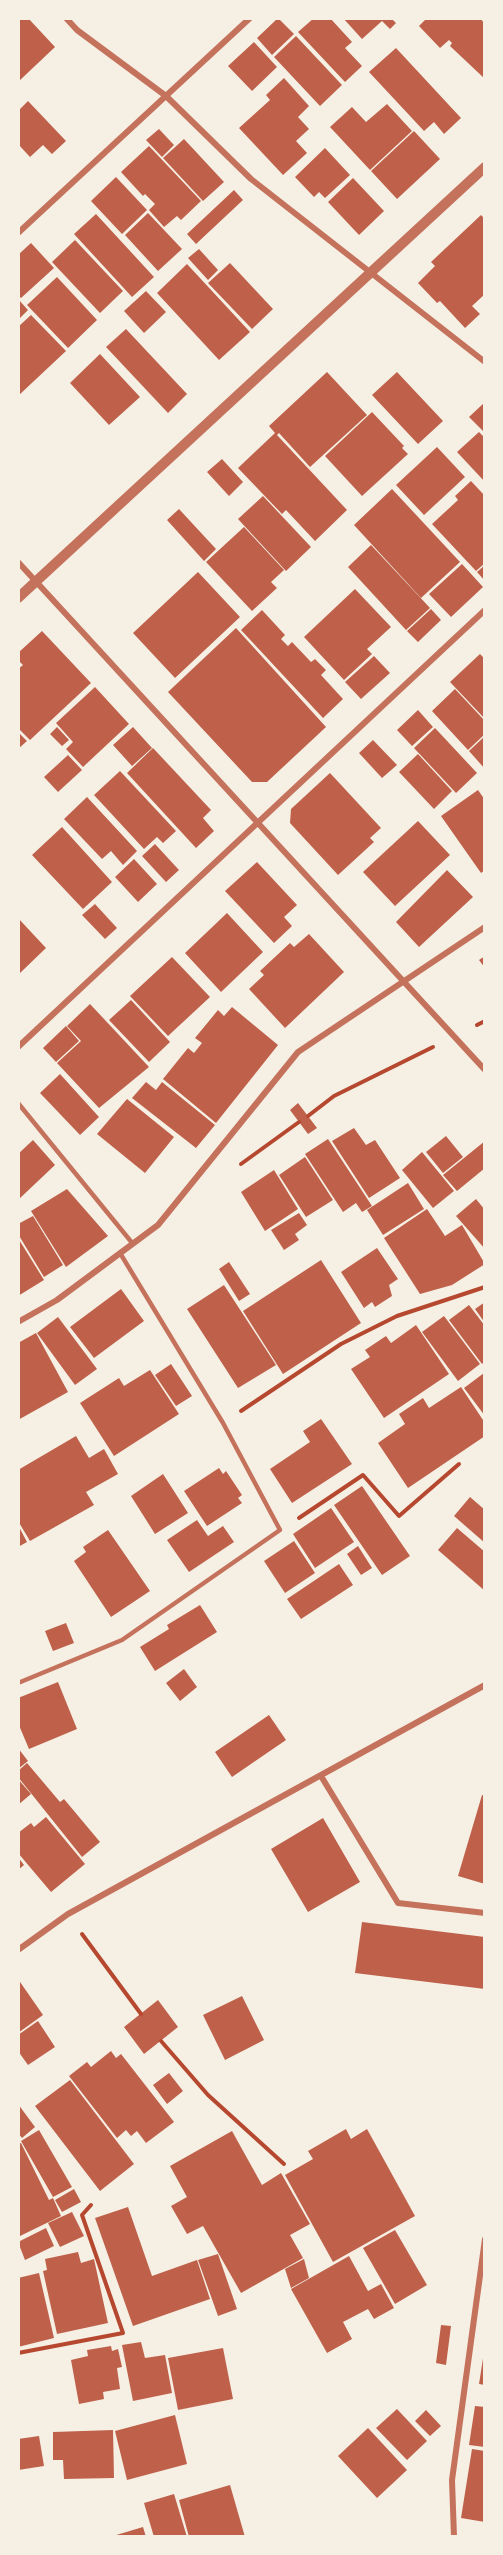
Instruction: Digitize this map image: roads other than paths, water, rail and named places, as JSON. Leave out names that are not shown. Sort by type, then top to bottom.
[{"type":"street","points":[[66,18],[77,30],[166,96],[251,179],[485,362]]},
{"type":"street","points":[[18,233],[250,18]]},
{"type":"street","points":[[18,598],[485,166]]},
{"type":"street","points":[[18,562],[485,1070]]},
{"type":"street","points":[[18,1047],[485,610]]},
{"type":"street","points":[[18,1322],[57,1300],[158,1225],[298,1052],[485,927]]},
{"type":"street","points":[[18,1950],[68,1914],[485,1685]]},
{"type":"street","points":[[321,1776],[398,1903],[485,1913]]},
{"type":"street","points":[[454,2537],[452,2480],[485,2239]]},
{"type":"lane","points":[[18,1103],[133,1244]]},
{"type":"lane","points":[[18,1683],[122,1640],[280,1530],[223,1423],[120,1253]]}]
